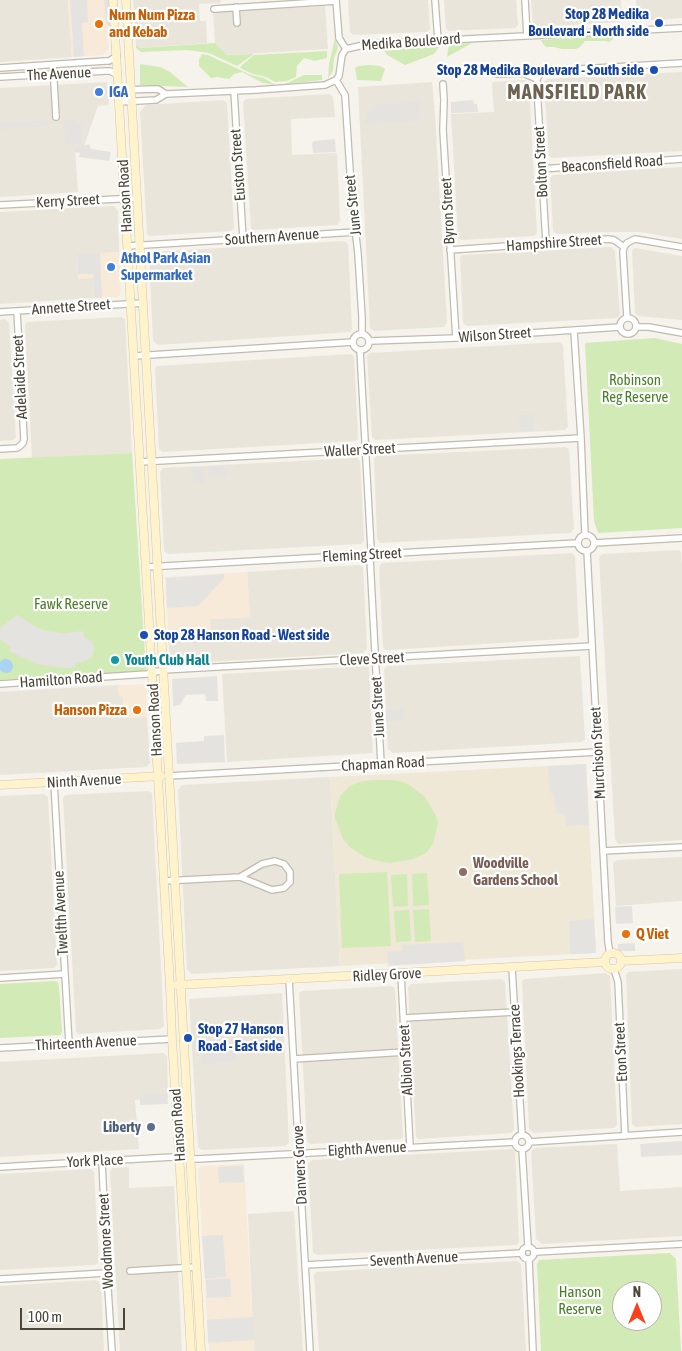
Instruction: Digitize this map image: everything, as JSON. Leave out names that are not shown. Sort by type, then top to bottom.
[{"type":"main road","name":"Hanson Road","points":[[114,0],[191,1351]]},
{"type":"main road","name":"Hanson Road","points":[[126,0],[201,1351]]},
{"type":"main road","name":"Ninth Avenue","points":[[0,786],[168,776]]},
{"type":"main road","points":[[610,954],[617,955],[621,961],[620,965],[614,969],[606,966],[605,962],[610,954]]},
{"type":"main road","points":[[621,961],[682,958]]},
{"type":"main road","name":"Ridley Grove","points":[[170,986],[605,962]]},
{"type":"main road","points":[[172,1039],[179,1040],[184,1044]]},
{"type":"street","points":[[214,9],[336,0],[339,38],[346,49]]},
{"type":"street","points":[[436,0],[438,40]]},
{"type":"street","points":[[525,0],[528,36]]},
{"type":"street","points":[[236,8],[237,23]]},
{"type":"street","name":"Medika Boulevard","points":[[336,80],[339,76],[342,55],[346,49],[368,44],[682,28]]},
{"type":"street","name":"The Avenue","points":[[0,68],[104,62],[117,56]]},
{"type":"street","points":[[497,74],[524,73],[537,79],[545,71],[682,64]]},
{"type":"street","points":[[53,65],[56,117]]},
{"type":"street","name":"The Avenue","points":[[0,77],[110,71],[118,75]]},
{"type":"street","name":"Bolton Street","points":[[537,79],[546,243]]},
{"type":"street","points":[[119,102],[156,100],[166,94],[321,86],[336,80]]},
{"type":"street","name":"June Street","points":[[336,80],[345,95],[352,201],[361,290],[362,333]]},
{"type":"street","name":"Byron Street","points":[[443,84],[443,130],[456,338]]},
{"type":"street","points":[[119,90],[158,89],[166,94]]},
{"type":"street","name":"Euston Street","points":[[234,91],[243,239]]},
{"type":"street","name":"Beaconsfield Road","points":[[541,169],[682,159]]},
{"type":"street","name":"Kerry Street","points":[[0,205],[137,198]]},
{"type":"street","name":"Southern Avenue","points":[[128,246],[356,232]]},
{"type":"street","name":"Hampshire Street","points":[[450,250],[608,239],[614,240],[624,247],[635,239],[682,247]]},
{"type":"street","points":[[624,247],[627,318]]},
{"type":"street","name":"Annette Street","points":[[0,312],[143,303]]},
{"type":"street","name":"Adelaide Street","points":[[0,449],[17,448],[23,443],[24,439],[17,311]]},
{"type":"street","points":[[627,318],[634,320],[637,327],[634,332],[627,335],[622,332],[620,327],[621,322],[627,318]]},
{"type":"street","name":"Wilson Street","points":[[370,341],[456,338],[620,327]]},
{"type":"street","points":[[637,327],[649,327],[682,333]]},
{"type":"street","points":[[574,331],[586,535]]},
{"type":"street","points":[[362,333],[370,341],[368,347],[364,350],[355,348],[353,342],[354,337],[362,333]]},
{"type":"street","points":[[134,356],[353,342]]},
{"type":"street","name":"June Street","points":[[360,350],[381,764]]},
{"type":"street","name":"Waller Street","points":[[140,462],[581,438]]},
{"type":"street","points":[[586,535],[592,537],[594,543],[592,549],[586,552],[580,549],[577,543],[579,539],[586,535]]},
{"type":"street","points":[[594,543],[682,538]]},
{"type":"street","name":"Fleming Street","points":[[146,567],[577,543]]},
{"type":"street","name":"Murchison Street","points":[[586,552],[610,954]]},
{"type":"street","name":"Cleve Street","points":[[152,674],[163,670],[592,646]]},
{"type":"street","name":"Hamilton Road","points":[[0,684],[152,674]]},
{"type":"street","name":"Chapman Road","points":[[168,776],[597,752]]},
{"type":"street","name":"Twelfth Avenue","points":[[54,782],[69,1044]]},
{"type":"street","points":[[604,851],[682,847]]},
{"type":"street","points":[[164,882],[240,877],[272,890],[284,888],[290,882],[290,872],[284,864],[275,861],[262,864],[240,877]]},
{"type":"street","name":"Hookings Terrace","points":[[512,968],[522,1135]]},
{"type":"street","name":"Eton Street","points":[[614,969],[618,982],[625,1136]]},
{"type":"street","points":[[0,978],[64,974]]},
{"type":"street","name":"Albion Street","points":[[401,974],[410,1147]]},
{"type":"street","name":"Danvers Grove","points":[[289,980],[310,1351]]},
{"type":"street","points":[[404,1018],[515,1012]]},
{"type":"street","name":"Thirteenth Avenue","points":[[0,1048],[172,1039]]},
{"type":"street","points":[[294,1059],[405,1052]]},
{"type":"street","points":[[529,1142],[682,1132]]},
{"type":"street","points":[[522,1149],[516,1146],[515,1142],[518,1136],[522,1135],[529,1142]]},
{"type":"street","name":"Eighth Avenue","points":[[190,1158],[515,1142]]},
{"type":"street","points":[[522,1149],[529,1142]]},
{"type":"street","points":[[522,1149],[528,1246]]},
{"type":"street","name":"York Place","points":[[0,1167],[190,1158]]},
{"type":"street","name":"Woodmore Street","points":[[102,1161],[112,1351]]},
{"type":"street","points":[[535,1252],[682,1245]]},
{"type":"street","points":[[528,1246],[532,1247],[535,1252]]},
{"type":"street","points":[[528,1246],[523,1249],[522,1253],[523,1257],[528,1259]]},
{"type":"street","points":[[528,1259],[534,1256],[535,1252]]},
{"type":"street","name":"Seventh Avenue","points":[[305,1266],[522,1253]]},
{"type":"street","points":[[528,1259],[533,1351]]},
{"type":"street","points":[[130,1271],[196,1267]]},
{"type":"street","points":[[0,1279],[107,1273]]},
{"type":"shaded area","points":[[0,0],[68,0],[72,57],[0,62]]},
{"type":"shaded area","points":[[68,0],[107,0],[109,49],[103,55],[72,57]]},
{"type":"shaded area","points":[[70,0],[87,0],[88,22],[82,23],[84,56],[74,57]]},
{"type":"shaded area","points":[[104,0],[110,0],[111,28],[106,23]]},
{"type":"shaded area","points":[[133,0],[221,0],[220,3],[199,4],[200,21],[206,21],[207,43],[139,48],[136,45]]},
{"type":"shaded area","points":[[348,0],[428,0],[430,29],[427,32],[354,35],[350,33]]},
{"type":"shaded area","points":[[444,0],[516,0],[518,25],[515,28],[449,31],[446,29]]},
{"type":"shaded area","points":[[531,0],[621,0],[622,19],[619,22],[536,27],[533,24]]},
{"type":"shaded area","points":[[636,0],[682,0],[682,18],[641,21],[637,18]]},
{"type":"shaded area","points":[[325,6],[328,49],[227,55],[215,43],[213,12]]},
{"type":"shaded area","points":[[682,72],[682,151],[552,158],[549,156],[544,82],[547,79]]},
{"type":"shaded area","points":[[525,80],[529,83],[537,233],[534,236],[462,240],[458,238],[451,114],[494,112],[492,82]]},
{"type":"shaded area","points":[[107,82],[109,105],[98,106],[84,146],[75,148],[78,192],[0,197],[0,88]]},
{"type":"shaded area","points":[[432,82],[447,323],[444,327],[374,331],[370,328],[358,87]]},
{"type":"shaded area","points":[[330,94],[333,97],[335,117],[291,119],[292,155],[337,153],[340,222],[337,225],[253,230],[251,228],[243,102],[246,99]]},
{"type":"shaded area","points":[[223,100],[227,103],[234,228],[231,231],[150,236],[147,234],[140,112],[146,105]]},
{"type":"shaded area","points":[[473,100],[474,104],[477,104],[478,112],[451,113],[451,102]]},
{"type":"shaded area","points":[[419,102],[420,120],[366,124],[366,112],[373,111],[373,105]]},
{"type":"shaded area","points":[[49,120],[49,126],[0,129],[0,123]]},
{"type":"shaded area","points":[[64,120],[76,120],[76,123],[81,122],[82,143],[65,144]]},
{"type":"shaded area","points":[[335,139],[336,152],[313,153],[312,143],[314,141]]},
{"type":"shaded area","points":[[89,144],[91,149],[111,152],[109,161],[79,157],[80,153],[75,152],[75,148]]},
{"type":"shaded area","points":[[682,167],[682,239],[640,232],[557,234],[553,231],[550,178],[553,175]]},
{"type":"shaded area","points":[[114,206],[118,211],[119,252],[77,255],[78,278],[93,278],[94,298],[0,304],[0,212]]},
{"type":"shaded area","points":[[344,241],[348,244],[352,329],[350,332],[158,345],[153,341],[149,255],[152,252]]},
{"type":"shaded area","points":[[611,247],[615,251],[620,315],[617,318],[467,326],[463,323],[460,258],[462,255]]},
{"type":"shaded area","points":[[635,248],[682,256],[682,320],[639,316],[635,313],[632,250]]},
{"type":"shaded area","points":[[119,252],[121,294],[118,297],[94,298],[93,278],[78,279],[77,254]]},
{"type":"shaded area","points":[[100,253],[102,298],[94,298],[93,274],[78,274],[77,254]]},
{"type":"shaded area","points":[[121,317],[125,319],[132,453],[32,458],[25,324],[28,322]]},
{"type":"shaded area","points":[[5,319],[9,323],[16,437],[13,440],[0,441],[0,320]]},
{"type":"shaded area","points":[[560,342],[563,345],[568,427],[565,430],[375,440],[372,437],[367,356],[370,353]]},
{"type":"shaded area","points":[[351,354],[354,357],[358,438],[356,441],[162,452],[159,449],[155,368],[157,366]]},
{"type":"shaded area","points":[[519,415],[533,415],[533,431],[520,431]]},
{"type":"shaded area","points":[[565,447],[569,449],[574,529],[570,533],[380,543],[377,539],[374,459],[376,456]]},
{"type":"shaded area","points":[[357,458],[360,461],[364,540],[361,544],[168,554],[164,551],[160,472],[163,468]]},
{"type":"shaded area","points":[[225,466],[226,476],[209,478],[208,467]]},
{"type":"shaded area","points":[[204,467],[205,483],[193,484],[192,468]]},
{"type":"shaded area","points":[[679,550],[681,552],[682,565],[682,840],[618,844],[615,839],[599,557],[602,554]]},
{"type":"shaded area","points":[[572,553],[575,556],[579,636],[577,638],[390,650],[386,650],[383,647],[379,567],[382,563]]},
{"type":"shaded area","points":[[359,565],[363,567],[367,649],[363,653],[170,664],[168,632],[211,629],[211,619],[250,617],[247,572]]},
{"type":"shaded area","points":[[247,572],[250,617],[211,619],[211,629],[168,632],[165,577]]},
{"type":"shaded area","points":[[224,574],[224,578],[198,606],[167,608],[166,578]]},
{"type":"shaded area","points":[[17,615],[36,627],[47,631],[64,633],[83,631],[84,637],[92,642],[94,648],[92,657],[83,662],[75,663],[75,668],[63,668],[37,664],[9,651],[11,647],[0,639],[0,628]]},
{"type":"shaded area","points":[[580,656],[585,739],[582,742],[393,753],[388,749],[384,669],[386,667]]},
{"type":"shaded area","points":[[366,666],[369,668],[373,753],[227,762],[222,674]]},
{"type":"shaded area","points":[[217,676],[218,701],[206,701],[205,694],[186,695],[180,705],[173,706],[172,679]]},
{"type":"shaded area","points":[[144,684],[146,687],[147,717],[124,718],[123,697],[119,696],[118,685]]},
{"type":"shaded area","points":[[118,685],[119,696],[123,696],[124,718],[147,717],[150,763],[146,767],[0,775],[0,692]]},
{"type":"shaded area","points":[[404,709],[404,720],[386,721],[386,710]]},
{"type":"shaded area","points":[[224,735],[225,762],[177,764],[176,743],[204,741],[204,736]]},
{"type":"shaded area","name":"Woodville Gardens School","points":[[586,764],[596,953],[340,966],[330,777]]},
{"type":"shaded area","points":[[586,764],[589,825],[566,826],[565,815],[556,812],[554,793],[550,793],[548,766]]},
{"type":"shaded area","points":[[330,777],[340,966],[192,974],[187,970],[178,790],[182,785]]},
{"type":"shaded area","points":[[148,791],[152,793],[164,1026],[160,1029],[78,1034],[76,1031],[63,798],[65,795]]},
{"type":"shaded area","points":[[44,794],[48,797],[57,965],[54,968],[0,971],[0,796]]},
{"type":"shaded area","points":[[682,857],[682,901],[616,906],[613,863],[617,860]]},
{"type":"shaded area","points":[[632,906],[633,923],[616,924],[615,907]]},
{"type":"shaded area","points":[[594,919],[596,953],[570,954],[569,921]]},
{"type":"shaded area","points":[[463,942],[465,961],[388,966],[387,952],[403,951],[402,945]]},
{"type":"shaded area","points":[[635,943],[635,951],[618,951],[618,944]]},
{"type":"shaded area","points":[[682,969],[682,1124],[636,1127],[632,1124],[626,975],[628,972]]},
{"type":"shaded area","points":[[605,973],[610,976],[617,1125],[614,1128],[533,1133],[529,1129],[522,981],[525,979]]},
{"type":"shaded area","points":[[502,979],[505,982],[514,1130],[511,1133],[419,1139],[416,1137],[408,988],[411,984]]},
{"type":"shaded area","points":[[391,986],[395,988],[403,1137],[401,1139],[310,1144],[307,1142],[299,993],[302,991]]},
{"type":"shaded area","points":[[282,993],[289,1142],[286,1146],[202,1150],[198,1147],[189,999]]},
{"type":"shaded area","points":[[237,1049],[237,1062],[201,1064],[201,1050]]},
{"type":"shaded area","points":[[163,1053],[167,1056],[168,1098],[135,1100],[139,1149],[0,1157],[0,1062]]},
{"type":"shaded area","points":[[167,1094],[168,1104],[140,1105],[140,1095]]},
{"type":"shaded area","points":[[682,1141],[682,1155],[641,1157],[640,1144]]},
{"type":"shaded area","points":[[617,1144],[620,1191],[682,1187],[682,1236],[542,1244],[536,1239],[531,1151],[534,1148]]},
{"type":"shaded area","points":[[512,1149],[515,1151],[519,1242],[516,1245],[317,1255],[313,1253],[308,1164],[312,1160]]},
{"type":"shaded area","points":[[244,1164],[254,1351],[209,1351],[198,1169],[201,1166]]},
{"type":"shaded area","points":[[243,1166],[244,1182],[219,1183],[218,1167]]},
{"type":"shaded area","points":[[129,1167],[129,1188],[174,1186],[182,1351],[120,1351],[110,1171],[113,1168]]},
{"type":"shaded area","points":[[91,1169],[94,1172],[99,1262],[96,1265],[0,1270],[0,1174]]},
{"type":"shaded area","points":[[294,1211],[303,1351],[254,1351],[248,1214]]},
{"type":"shaded area","points":[[223,1235],[226,1277],[205,1279],[202,1236]]},
{"type":"shaded area","points":[[517,1261],[521,1264],[526,1351],[319,1351],[314,1275],[316,1272]]},
{"type":"shaded area","points":[[230,1278],[231,1297],[207,1298],[206,1280]]},
{"type":"shaded area","points":[[96,1280],[101,1284],[104,1351],[0,1351],[0,1286]]},
{"type":"shaded area","points":[[253,1317],[254,1340],[208,1343],[207,1320]]},
{"type":"green space","points":[[615,35],[609,42],[585,41],[576,49],[546,47],[541,40]]},
{"type":"green space","points":[[335,38],[338,48],[334,58],[333,71],[328,78],[329,64]]},
{"type":"green space","points":[[215,43],[227,55],[254,54],[237,66],[209,53],[187,50],[141,52],[136,48],[136,45],[140,48]]},
{"type":"green space","points":[[472,43],[447,57],[449,44]]},
{"type":"green space","points":[[441,44],[434,54],[405,65],[387,55],[381,46]]},
{"type":"green space","points":[[327,51],[327,58],[315,61],[304,58],[297,66],[296,77],[287,81],[275,82],[240,68],[254,55]]},
{"type":"green space","points":[[202,54],[251,75],[264,78],[275,85],[263,83],[242,72],[234,74],[229,79],[211,78],[199,66]]},
{"type":"green space","points":[[493,63],[487,70],[466,77],[472,66]]},
{"type":"green space","points":[[140,64],[160,67],[170,72],[188,87],[140,85]]},
{"type":"green space","points":[[369,65],[380,66],[385,69],[381,81],[357,80],[355,68]]},
{"type":"green space","points":[[304,75],[322,75],[322,80],[285,84]]},
{"type":"green space","name":"Robinson Reg Reserve","points":[[655,338],[682,344],[682,528],[598,533],[594,521],[585,343]]},
{"type":"green space","name":"Fawk Reserve","points":[[132,453],[146,671],[0,680],[0,459]]},
{"type":"green space","points":[[373,780],[403,782],[425,797],[438,822],[433,844],[426,853],[413,859],[390,863],[382,862],[365,857],[350,847],[343,839],[335,818],[340,796],[350,786],[359,782]]},
{"type":"green space","points":[[387,872],[391,946],[342,948],[339,874]]},
{"type":"green space","points":[[427,873],[429,905],[413,906],[412,874]]},
{"type":"green space","points":[[407,874],[408,906],[393,907],[391,875]]},
{"type":"green space","points":[[429,909],[431,941],[415,942],[413,910]]},
{"type":"green space","points":[[409,910],[411,941],[396,942],[394,911]]},
{"type":"green space","points":[[58,982],[59,987],[61,1035],[0,1038],[0,984]]},
{"type":"green space","name":"Hanson Reserve","points":[[670,1253],[676,1259],[681,1351],[541,1351],[537,1264],[539,1260]]},
{"type":"water","points":[[6,659],[11,661],[13,666],[11,671],[6,673],[1,671],[-1,666],[1,661]]},
{"type":"place","name":"Stop 28 Medika Boulevard - North side","points":[[659,23]]},
{"type":"place","name":"Num Num Pizza and Kebab","points":[[99,24]]},
{"type":"place","name":"Stop 28 Medika Boulevard - South side","points":[[654,70]]},
{"type":"place","name":"IGA","points":[[99,92]]},
{"type":"place","name":"Athol Park Asian Supermarket","points":[[111,267]]},
{"type":"place","name":"Stop 28 Hanson Road - West side","points":[[144,635]]},
{"type":"place","name":"Youth Club Hall","points":[[115,660]]},
{"type":"place","name":"Hanson Pizza","points":[[137,710]]},
{"type":"place","name":"Woodville Gardens School","points":[[463,872]]},
{"type":"place","name":"Q Viet","points":[[626,934]]},
{"type":"place","name":"Stop 27 Hanson Road - East side","points":[[188,1038]]},
{"type":"place","name":"Liberty","points":[[151,1127]]},
{"type":"district","name":"MANSFIELD PARK","points":[[577,93]]}]
